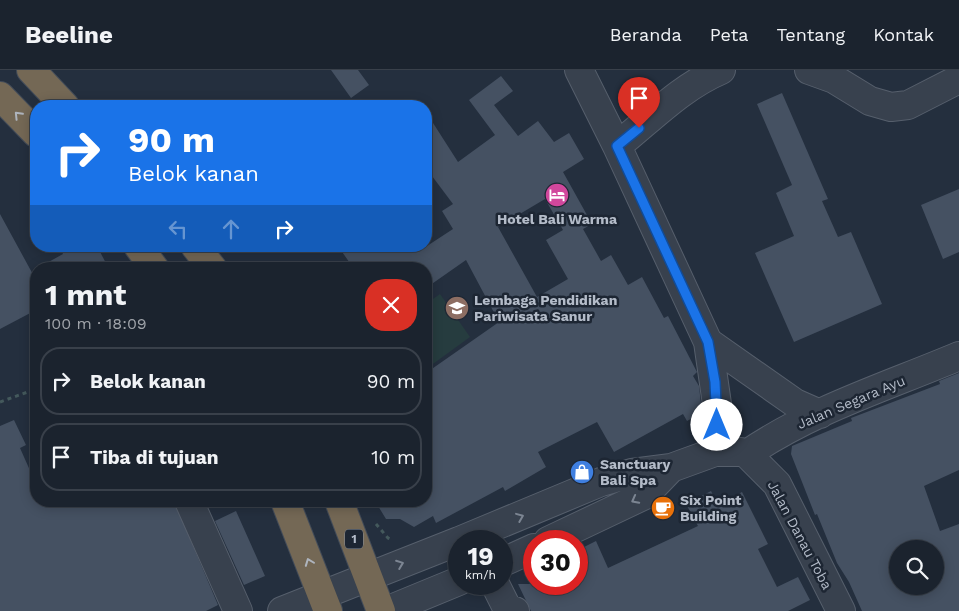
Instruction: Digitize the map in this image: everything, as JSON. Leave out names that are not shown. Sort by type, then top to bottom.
[{"type":"highway","points":[[31,70],[60,100]]},
{"type":"highway","points":[[0,96],[30,127]]},
{"type":"highway","points":[[200,252],[208,262]]},
{"type":"highway","points":[[287,507],[325,603]]},
{"type":"highway","name":"1","points":[[341,507],[382,611]]},
{"type":"street","points":[[579,70],[617,146],[708,342],[718,411],[715,452]]},
{"type":"street","points":[[617,146],[681,92],[701,78],[721,70]]},
{"type":"street","points":[[809,70],[834,79],[870,102],[891,106],[908,105],[959,79]]},
{"type":"street","points":[[708,342],[795,403],[820,414]]},
{"type":"street","name":"Jalan Segara Ayu","points":[[747,454],[775,435],[820,414],[959,356]]},
{"type":"street","points":[[485,530],[601,482],[632,473],[672,468],[715,452],[741,452],[747,454]]},
{"type":"street","name":"Jalan Danau Toba","points":[[747,454],[777,484],[841,611]]},
{"type":"street","points":[[571,530],[639,498],[650,491],[672,468]]},
{"type":"street","points":[[192,507],[238,611]]},
{"type":"street","points":[[282,611],[325,603],[368,576],[448,546]]},
{"type":"street","points":[[386,611],[448,586]]},
{"type":"street","points":[[500,595],[508,610]]},
{"type":"path","points":[[0,402],[30,392]]},
{"type":"path","points":[[373,521],[388,538],[400,542],[422,544],[426,555]]},
{"type":"green space","points":[[440,294],[470,337],[432,365],[432,300]]},
{"type":"building","points":[[331,70],[358,70],[369,85],[351,98]]},
{"type":"building","points":[[501,76],[513,91],[494,105],[518,136],[538,121],[554,142],[569,133],[584,159],[563,172],[592,224],[583,229],[601,261],[611,255],[628,285],[642,277],[664,318],[668,316],[697,372],[693,376],[699,386],[702,413],[687,421],[683,414],[614,452],[597,422],[538,452],[546,467],[505,491],[503,487],[436,523],[433,516],[414,527],[400,519],[386,519],[379,507],[432,507],[432,369],[499,322],[466,260],[432,284],[432,262],[349,262],[342,252],[432,252],[432,243],[453,229],[442,211],[453,204],[432,176],[432,121],[458,162],[495,135],[469,100]],"holes":[[[545,199],[563,230],[546,240],[568,279],[537,297],[498,227]]]},
{"type":"building","points":[[782,93],[828,199],[822,201],[838,237],[851,232],[882,304],[794,342],[755,253],[794,236],[776,193],[792,185],[757,104]]},
{"type":"building","points":[[959,189],[959,252],[943,259],[921,205]]},
{"type":"building","points":[[0,214],[30,269],[30,313],[0,329]]},
{"type":"building","points":[[62,252],[100,252],[105,262],[49,262],[63,254]]},
{"type":"building","points":[[959,373],[959,470],[924,486],[940,531],[959,524],[959,611],[862,611],[849,582],[837,563],[817,514],[815,515],[791,454],[792,446],[852,421],[851,418],[940,384],[939,381]]},
{"type":"building","points":[[14,420],[26,445],[20,448],[30,470],[30,507],[177,507],[218,605],[206,611],[0,611],[0,426]]},
{"type":"building","points":[[711,491],[718,505],[742,492],[768,544],[758,549],[777,587],[798,577],[810,600],[788,611],[531,611],[523,595],[588,595],[588,545],[596,541],[608,568],[698,526],[686,504]]},
{"type":"building","points":[[236,511],[265,576],[244,585],[215,521]]},
{"type":"building","points":[[518,584],[523,584],[523,594]]},
{"type":"place","name":"Hotel Bali Warma","points":[[557,195]]},
{"type":"place","name":"Lembaga Pendidikan Pariwisata Sanur","points":[[457,308]]},
{"type":"place","name":"Sanctuary Bali Spa","points":[[582,472]]},
{"type":"place","name":"Six Point Building","points":[[663,508]]},
{"type":"route","points":[[639,128],[617,146],[708,342],[714,368],[718,411],[717,425]]}]
